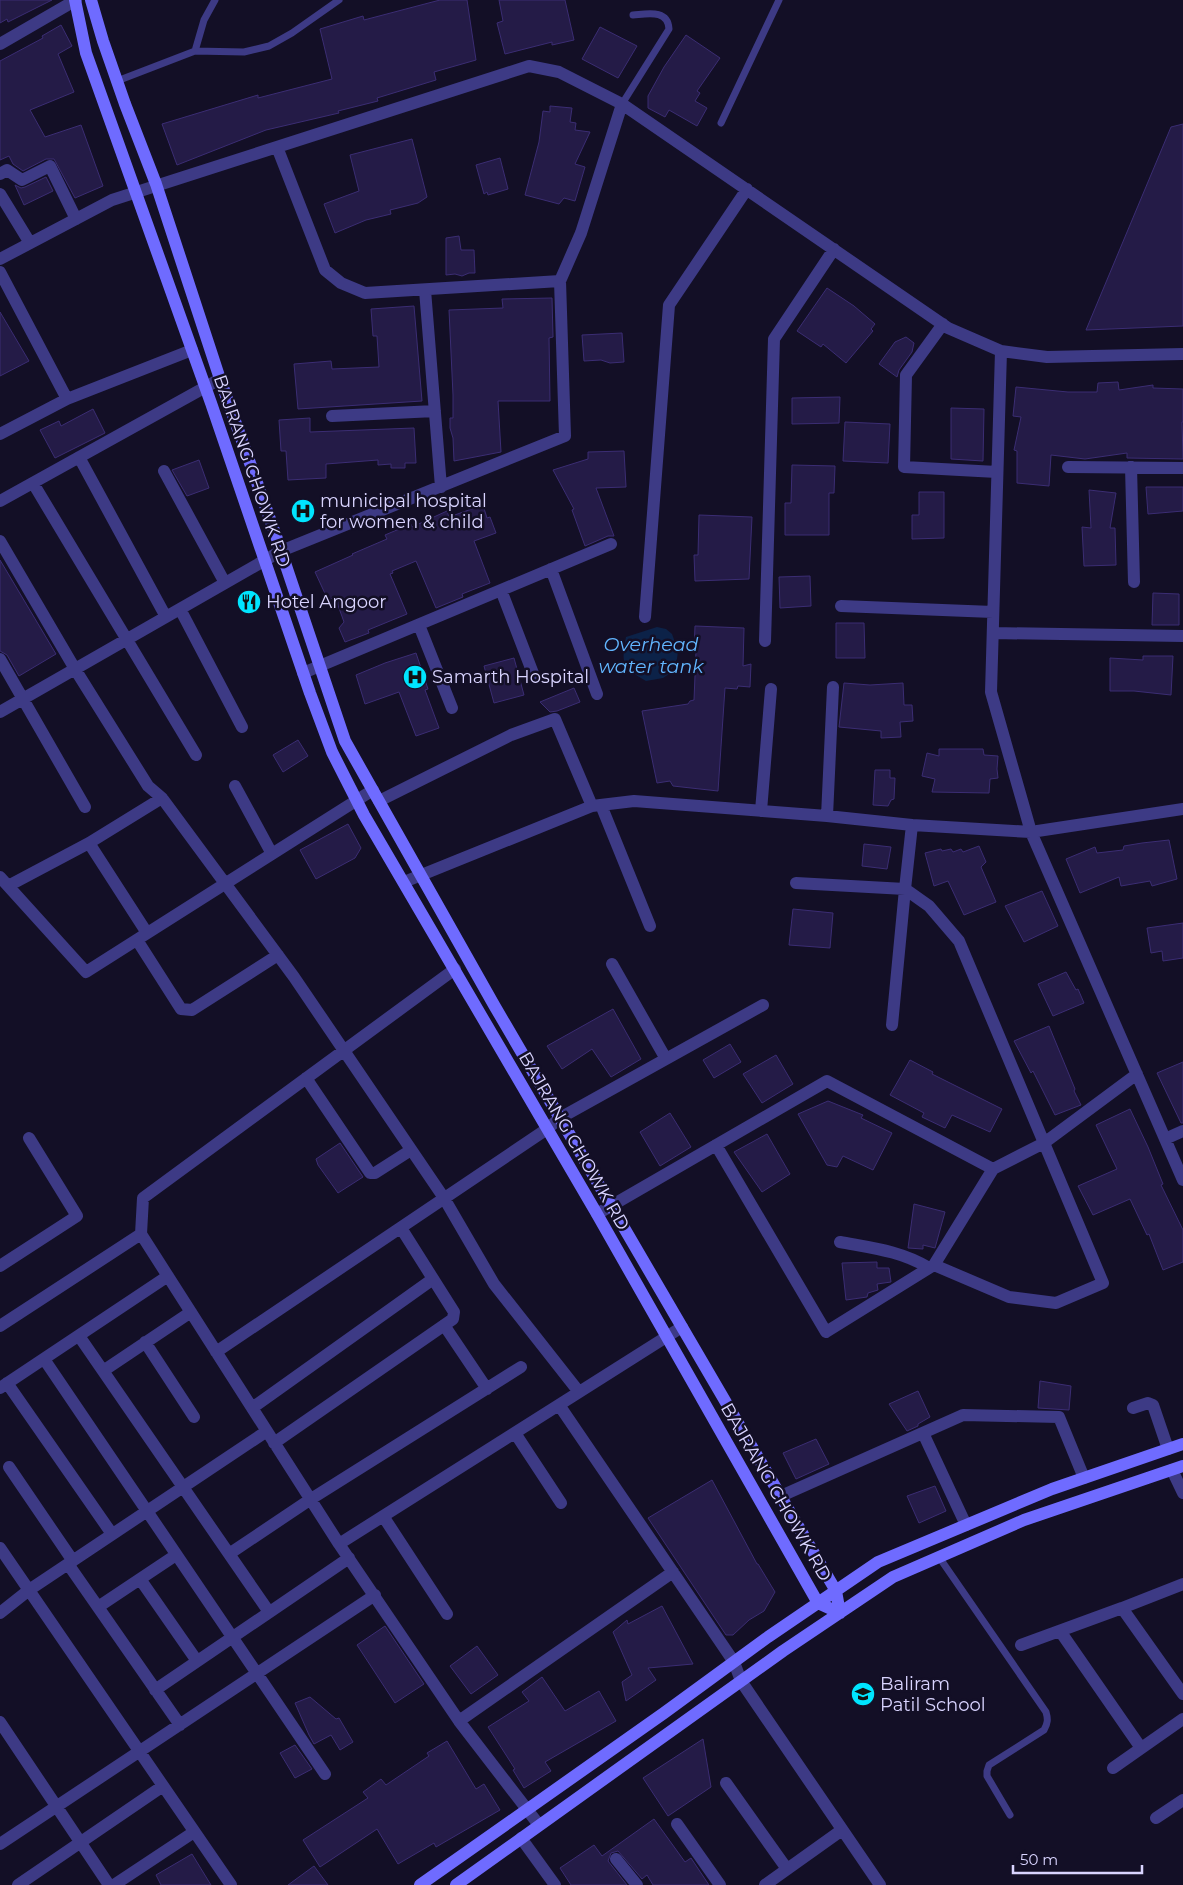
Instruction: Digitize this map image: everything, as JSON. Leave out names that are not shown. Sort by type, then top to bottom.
[{"type":"street","name":"BAJRANG CHOWK RD","points":[[75,0],[86,54],[192,350],[332,752],[357,800],[597,1214],[818,1603],[840,1613]]},
{"type":"street","points":[[0,44],[75,0]]},
{"type":"street","name":"BAJRANG CHOWK RD","points":[[91,0],[117,81],[156,184],[220,379],[281,551],[345,741],[560,1118],[836,1591],[840,1613]]},
{"type":"street","points":[[0,259],[112,200],[156,184],[529,66],[559,72],[622,104],[944,324],[1001,351],[1047,357],[1183,354]]},
{"type":"street","points":[[0,712],[281,551],[565,436],[560,281],[581,232],[622,104]]},
{"type":"street","points":[[277,146],[325,270],[341,283],[365,293],[560,281]]},
{"type":"street","points":[[0,174],[7,170],[22,180],[50,166],[76,219]]},
{"type":"street","points":[[645,618],[669,304],[747,190]]},
{"type":"street","points":[[0,194],[30,243]]},
{"type":"street","points":[[765,641],[774,339],[834,249]]},
{"type":"street","points":[[0,272],[67,399]]},
{"type":"street","points":[[425,290],[441,487]]},
{"type":"street","points":[[944,324],[906,375],[904,468],[997,472]]},
{"type":"street","points":[[0,434],[67,399],[192,350]]},
{"type":"street","points":[[1001,351],[990,692],[1031,832],[1183,1180]]},
{"type":"street","points":[[0,501],[220,379]]},
{"type":"street","points":[[332,416],[435,410]]},
{"type":"street","points":[[79,457],[166,616]]},
{"type":"street","points":[[1068,467],[1183,468]]},
{"type":"street","points":[[1131,467],[1134,582]]},
{"type":"street","points":[[164,471],[225,583]]},
{"type":"street","points":[[33,483],[196,755]]},
{"type":"street","points":[[0,541],[75,669],[148,786],[162,798],[278,955],[444,1198],[494,1284],[579,1392]]},
{"type":"street","points":[[303,673],[612,544]]},
{"type":"street","points":[[551,569],[597,694]]},
{"type":"street","points":[[501,590],[534,676]]},
{"type":"street","points":[[841,606],[993,612]]},
{"type":"street","points":[[180,609],[242,727]]},
{"type":"street","points":[[419,625],[452,708]]},
{"type":"street","points":[[993,633],[1183,636]]},
{"type":"street","points":[[0,659],[85,807]]},
{"type":"street","points":[[827,816],[833,687]]},
{"type":"street","points":[[761,811],[771,689]]},
{"type":"street","points":[[379,801],[511,735],[555,719],[650,926]]},
{"type":"street","points":[[234,786],[272,854]]},
{"type":"street","points":[[162,798],[89,843],[4,882],[86,972],[373,790]]},
{"type":"street","points":[[404,882],[596,805],[634,800],[912,825],[1031,832],[1182,813]]},
{"type":"street","points":[[892,1025],[912,825]]},
{"type":"street","points":[[89,843],[181,1009],[192,1010],[278,955]]},
{"type":"street","points":[[796,883],[905,889],[929,906],[959,941],[1103,1284],[1056,1303],[1009,1297],[892,1251],[840,1242]]},
{"type":"street","points":[[612,964],[666,1059]]},
{"type":"street","points":[[455,969],[143,1198],[141,1234],[339,1544],[460,1721],[539,1825]]},
{"type":"street","points":[[216,1352],[547,1129],[560,1118],[763,1005]]},
{"type":"street","points":[[716,1145],[826,1332],[932,1267],[993,1169],[1044,1143],[1137,1074]]},
{"type":"street","points":[[306,1078],[370,1173],[375,1173],[411,1150]]},
{"type":"street","points":[[597,1214],[827,1081],[993,1169]]},
{"type":"street","points":[[1165,1139],[1183,1132]]},
{"type":"street","points":[[0,1266],[77,1216],[29,1138]]},
{"type":"street","points":[[274,1443],[453,1319],[454,1312],[400,1228]]},
{"type":"street","points":[[0,1326],[141,1234]]},
{"type":"street","points":[[112,1534],[3,1386],[168,1276]]},
{"type":"street","points":[[252,1408],[433,1279]]},
{"type":"street","points":[[103,1371],[191,1312]]},
{"type":"street","points":[[444,1325],[487,1389]]},
{"type":"street","points":[[339,1544],[682,1327]]},
{"type":"street","points":[[78,1336],[269,1612]]},
{"type":"street","points":[[145,1342],[194,1417]]},
{"type":"street","points":[[44,1359],[325,1774]]},
{"type":"street","points":[[229,1554],[311,1499],[520,1367]]},
{"type":"street","points":[[1133,1408],[1148,1403],[1153,1405],[1168,1449]]},
{"type":"street","points":[[559,1405],[734,1662],[741,1681],[880,1885]]},
{"type":"street","points":[[781,1496],[963,1415],[1059,1417],[1084,1478]]},
{"type":"street","points":[[0,1613],[29,1590],[70,1562],[267,1431]]},
{"type":"street","points":[[515,1433],[561,1503]]},
{"type":"street","points":[[923,1433],[966,1525]]},
{"type":"street","points":[[420,1885],[878,1562],[1052,1489],[1183,1444]]},
{"type":"street","points":[[9,1467],[98,1607],[180,1726]]},
{"type":"street","points":[[456,1885],[741,1681],[893,1577],[1024,1520],[1178,1468],[1183,1493]]},
{"type":"street","points":[[383,1516],[447,1614]]},
{"type":"street","points":[[1,1550],[232,1885]]},
{"type":"street","points":[[98,1607],[176,1554]]},
{"type":"street","points":[[155,1690],[349,1558]]},
{"type":"street","points":[[460,1721],[673,1572]]},
{"type":"street","points":[[140,1579],[197,1661]]},
{"type":"street","points":[[1021,1645],[1183,1584]]},
{"type":"street","points":[[0,1844],[375,1595]]},
{"type":"street","points":[[1122,1608],[1183,1694]]},
{"type":"street","points":[[1060,1631],[1141,1748]]},
{"type":"street","points":[[1113,1768],[1183,1719]]},
{"type":"street","points":[[0,1722],[109,1885]]},
{"type":"street","points":[[726,1783],[787,1869]]},
{"type":"street","points":[[18,1885],[163,1786]]},
{"type":"street","points":[[1156,1818],[1183,1800]]},
{"type":"street","points":[[677,1824],[720,1885]]},
{"type":"street","points":[[765,1885],[842,1830]]},
{"type":"street","points":[[114,1885],[194,1832]]},
{"type":"street","points":[[521,1838],[555,1885]]},
{"type":"street","points":[[616,1859],[637,1885]]},
{"type":"lane","points":[[195,51],[204,20],[215,0]]},
{"type":"lane","points":[[117,81],[195,51],[244,52],[269,46],[339,0]]},
{"type":"lane","points":[[721,123],[779,0]]},
{"type":"lane","points":[[622,104],[669,29],[669,23],[660,14],[633,15]]},
{"type":"lane","points":[[939,1557],[1046,1712],[1048,1719],[1044,1730],[989,1765],[986,1771],[1010,1816]]},
{"type":"water","name":"Overhead water tank","points":[[657,627],[666,629],[672,634],[678,651],[677,659],[669,674],[663,678],[646,681],[632,672],[625,664],[626,637]]},
{"type":"building","points":[[0,0],[52,0],[8,22],[7,19],[0,23]]},
{"type":"building","points":[[440,0],[467,0],[476,60],[434,72],[436,80],[377,98],[378,101],[338,111],[339,113],[266,130],[177,165],[162,124],[258,95],[258,98],[332,79],[320,29],[363,16],[364,20]]},
{"type":"building","points":[[499,0],[565,0],[574,40],[552,45],[552,42],[505,54],[497,23],[503,21]]},
{"type":"building","points":[[61,25],[72,46],[58,54],[74,92],[30,110],[45,137],[81,125],[103,186],[75,198],[54,159],[46,159],[23,171],[13,164],[9,156],[0,160],[0,61],[43,38],[42,36]]},
{"type":"building","points":[[600,27],[637,46],[618,78],[582,59]]},
{"type":"building","points":[[686,35],[720,58],[697,91],[700,93],[695,101],[707,108],[697,126],[669,110],[665,117],[648,108],[648,96],[664,67]]},
{"type":"building","points":[[550,106],[572,108],[570,122],[576,123],[575,130],[590,132],[575,164],[585,167],[575,201],[564,198],[559,204],[525,195],[539,142],[543,111],[550,112]]},
{"type":"building","points":[[1183,124],[1183,326],[1086,330],[1171,127]]},
{"type":"building","points":[[412,139],[427,197],[418,203],[390,210],[391,214],[366,220],[335,233],[324,204],[359,191],[350,155]]},
{"type":"building","points":[[500,158],[508,189],[488,195],[487,192],[484,194],[476,165]]},
{"type":"building","points":[[46,177],[53,191],[24,205],[15,185],[21,188],[25,187]]},
{"type":"building","points":[[459,236],[461,250],[474,250],[475,273],[462,276],[455,274],[446,275],[446,238]]},
{"type":"building","points":[[827,288],[854,306],[875,324],[871,329],[873,331],[846,363],[823,344],[821,347],[797,331]]},
{"type":"building","points":[[552,298],[553,337],[549,338],[550,401],[498,401],[501,452],[454,461],[453,438],[450,428],[450,418],[453,418],[453,395],[449,310],[503,308],[502,299]]},
{"type":"building","points":[[414,306],[422,401],[298,409],[294,364],[331,361],[332,369],[379,367],[377,336],[373,336],[371,309]]},
{"type":"building","points":[[0,312],[29,361],[0,376]]},
{"type":"building","points":[[622,333],[624,362],[584,361],[582,335]]},
{"type":"building","points":[[906,337],[914,343],[912,352],[899,370],[897,377],[879,364],[895,342]]},
{"type":"building","points":[[1118,382],[1119,390],[1153,385],[1153,388],[1183,389],[1183,459],[1127,458],[1127,453],[1085,459],[1051,455],[1049,486],[1017,483],[1017,451],[1014,450],[1021,417],[1013,416],[1016,387],[1068,392],[1097,392],[1098,383]]},
{"type":"building","points":[[840,397],[839,423],[792,424],[792,398]]},
{"type":"building","points":[[951,408],[984,409],[983,461],[951,459]]},
{"type":"building","points":[[93,409],[105,433],[55,458],[40,430],[59,421],[61,426]]},
{"type":"building","points":[[310,418],[310,432],[414,428],[416,463],[405,463],[405,468],[391,468],[391,464],[378,465],[378,460],[326,464],[326,478],[288,480],[286,451],[281,451],[279,420]]},
{"type":"building","points":[[845,422],[890,424],[888,463],[843,461]]},
{"type":"building","points":[[624,451],[626,487],[596,488],[614,536],[608,536],[585,546],[572,510],[574,509],[553,470],[588,459],[588,452]]},
{"type":"building","points":[[199,460],[209,488],[187,496],[172,470]]},
{"type":"building","points":[[792,465],[835,466],[834,493],[829,493],[829,535],[785,535],[785,503],[791,503]]},
{"type":"building","points":[[1146,487],[1183,487],[1183,511],[1148,514]]},
{"type":"building","points":[[1089,490],[1116,493],[1110,528],[1115,528],[1116,565],[1084,566],[1082,527],[1091,528]]},
{"type":"building","points":[[919,492],[944,492],[944,538],[912,539],[912,515],[919,515]]},
{"type":"building","points":[[483,505],[487,518],[490,517],[496,533],[474,541],[490,583],[462,594],[463,597],[436,608],[416,561],[392,571],[393,573],[390,574],[407,614],[368,630],[369,633],[345,642],[339,628],[344,622],[335,597],[328,600],[315,572],[387,539],[385,535],[411,524],[412,527],[447,511],[449,517]]},
{"type":"building","points":[[699,515],[752,517],[749,579],[695,581],[694,555],[698,555]]},
{"type":"building","points":[[0,560],[56,654],[19,676],[7,655],[0,651]]},
{"type":"building","points":[[810,576],[811,606],[780,608],[779,577]]},
{"type":"building","points":[[1153,593],[1179,594],[1179,625],[1152,625]]},
{"type":"building","points":[[836,623],[864,623],[865,658],[836,658]]},
{"type":"building","points":[[695,626],[744,628],[743,666],[751,664],[750,687],[725,688],[718,791],[673,786],[670,781],[657,783],[642,711],[688,704],[694,700]]},
{"type":"building","points":[[416,653],[428,689],[425,690],[439,728],[416,736],[399,692],[365,704],[356,675]]},
{"type":"building","points":[[1143,656],[1173,656],[1171,695],[1134,691],[1110,691],[1110,658],[1143,660]]},
{"type":"building","points":[[514,658],[524,695],[494,703],[484,666]]},
{"type":"building","points":[[844,683],[870,685],[903,683],[904,705],[912,705],[913,721],[900,722],[901,737],[881,738],[881,731],[839,727]]},
{"type":"building","points":[[574,688],[580,702],[550,712],[540,702]]},
{"type":"building","points":[[298,740],[308,756],[283,772],[273,755]]},
{"type":"building","points":[[939,749],[983,749],[984,755],[998,756],[998,778],[990,779],[989,793],[932,792],[935,779],[922,776],[927,753],[939,756]]},
{"type":"building","points":[[875,770],[890,770],[890,778],[895,778],[894,799],[891,800],[888,806],[873,805]]},
{"type":"building","points":[[348,824],[361,848],[355,858],[316,879],[300,850]]},
{"type":"building","points":[[1169,840],[1177,879],[1152,886],[1150,881],[1121,886],[1119,877],[1080,893],[1066,859],[1095,847],[1097,853],[1123,850],[1124,846]]},
{"type":"building","points":[[864,844],[891,847],[887,869],[862,866]]},
{"type":"building","points":[[979,846],[986,862],[981,867],[996,902],[964,915],[948,881],[934,886],[925,853],[941,849],[942,851],[951,849],[953,852],[961,849],[963,852]]},
{"type":"building","points":[[1042,891],[1058,926],[1024,942],[1005,906]]},
{"type":"building","points":[[793,909],[833,913],[830,948],[789,945]]},
{"type":"building","points":[[1183,923],[1183,958],[1163,961],[1162,951],[1151,953],[1147,928]]},
{"type":"building","points":[[1066,972],[1076,990],[1078,989],[1084,1003],[1053,1016],[1038,984]]},
{"type":"building","points":[[613,1009],[641,1059],[611,1077],[592,1049],[562,1069],[547,1046]]},
{"type":"building","points":[[1049,1026],[1081,1105],[1055,1115],[1033,1071],[1031,1073],[1014,1041]]},
{"type":"building","points":[[730,1044],[741,1062],[714,1078],[703,1060]]},
{"type":"building","points":[[776,1055],[793,1084],[762,1103],[743,1074]]},
{"type":"building","points":[[910,1060],[933,1072],[932,1074],[1002,1109],[990,1132],[952,1115],[945,1128],[922,1117],[924,1113],[890,1095]]},
{"type":"building","points":[[1183,1062],[1183,1123],[1181,1123],[1157,1073]]},
{"type":"building","points":[[828,1101],[863,1115],[861,1118],[892,1133],[873,1170],[843,1156],[837,1167],[827,1165],[798,1114]]},
{"type":"building","points":[[1130,1109],[1148,1147],[1163,1184],[1161,1185],[1183,1230],[1183,1262],[1163,1270],[1149,1234],[1147,1235],[1130,1199],[1093,1215],[1078,1186],[1117,1169],[1096,1125]]},
{"type":"building","points":[[670,1113],[691,1147],[660,1166],[640,1132]]},
{"type":"building","points":[[767,1134],[790,1174],[762,1192],[734,1152]]},
{"type":"building","points":[[340,1143],[363,1177],[338,1193],[318,1165],[316,1159]]},
{"type":"building","points":[[914,1204],[945,1212],[935,1248],[923,1245],[923,1249],[908,1248]]},
{"type":"building","points":[[877,1262],[877,1268],[889,1268],[891,1282],[877,1284],[878,1290],[868,1293],[867,1297],[846,1300],[842,1263]]},
{"type":"building","points":[[1040,1381],[1071,1386],[1069,1410],[1038,1408]]},
{"type":"building","points":[[918,1391],[930,1417],[907,1431],[889,1404]]},
{"type":"building","points":[[816,1439],[829,1464],[796,1479],[783,1453]]},
{"type":"building","points":[[712,1480],[757,1564],[775,1592],[764,1611],[749,1620],[733,1635],[726,1635],[648,1518]]},
{"type":"building","points":[[935,1486],[946,1511],[919,1523],[907,1496]]},
{"type":"building","points":[[662,1606],[693,1664],[648,1668],[656,1680],[626,1701],[622,1682],[632,1675],[613,1632],[627,1620],[628,1624]]},
{"type":"building","points":[[385,1626],[424,1684],[395,1703],[357,1645]]},
{"type":"building","points":[[477,1646],[498,1675],[471,1694],[450,1666]]},
{"type":"building","points":[[542,1677],[565,1711],[599,1691],[616,1721],[545,1762],[551,1771],[524,1788],[513,1770],[515,1769],[488,1727],[529,1701],[522,1692]]},
{"type":"building","points":[[310,1697],[336,1719],[339,1718],[353,1742],[340,1750],[331,1735],[314,1744],[295,1703]]},
{"type":"building","points":[[703,1739],[711,1787],[668,1816],[643,1778]]},
{"type":"building","points":[[447,1741],[476,1789],[484,1784],[500,1810],[436,1847],[434,1843],[398,1864],[377,1829],[320,1867],[303,1840],[368,1798],[363,1792],[381,1779],[386,1785],[429,1756],[427,1753]]},
{"type":"building","points":[[295,1745],[312,1769],[295,1778],[280,1753]]},
{"type":"building","points":[[654,1819],[685,1862],[691,1858],[709,1885],[653,1885],[647,1875],[642,1879],[618,1851],[611,1853],[608,1861],[627,1885],[571,1885],[560,1868],[594,1845],[602,1856]]},
{"type":"building","points":[[192,1854],[211,1885],[161,1885],[156,1875]]},
{"type":"building","points":[[314,1866],[328,1885],[288,1885]]},
{"type":"place","name":"municipal hospital for women & child","points":[[303,511]]},
{"type":"place","name":"Hotel Angoor","points":[[249,602]]},
{"type":"place","name":"Samarth Hospital","points":[[415,677]]},
{"type":"place","name":"Baliram Patil School","points":[[863,1694]]}]
